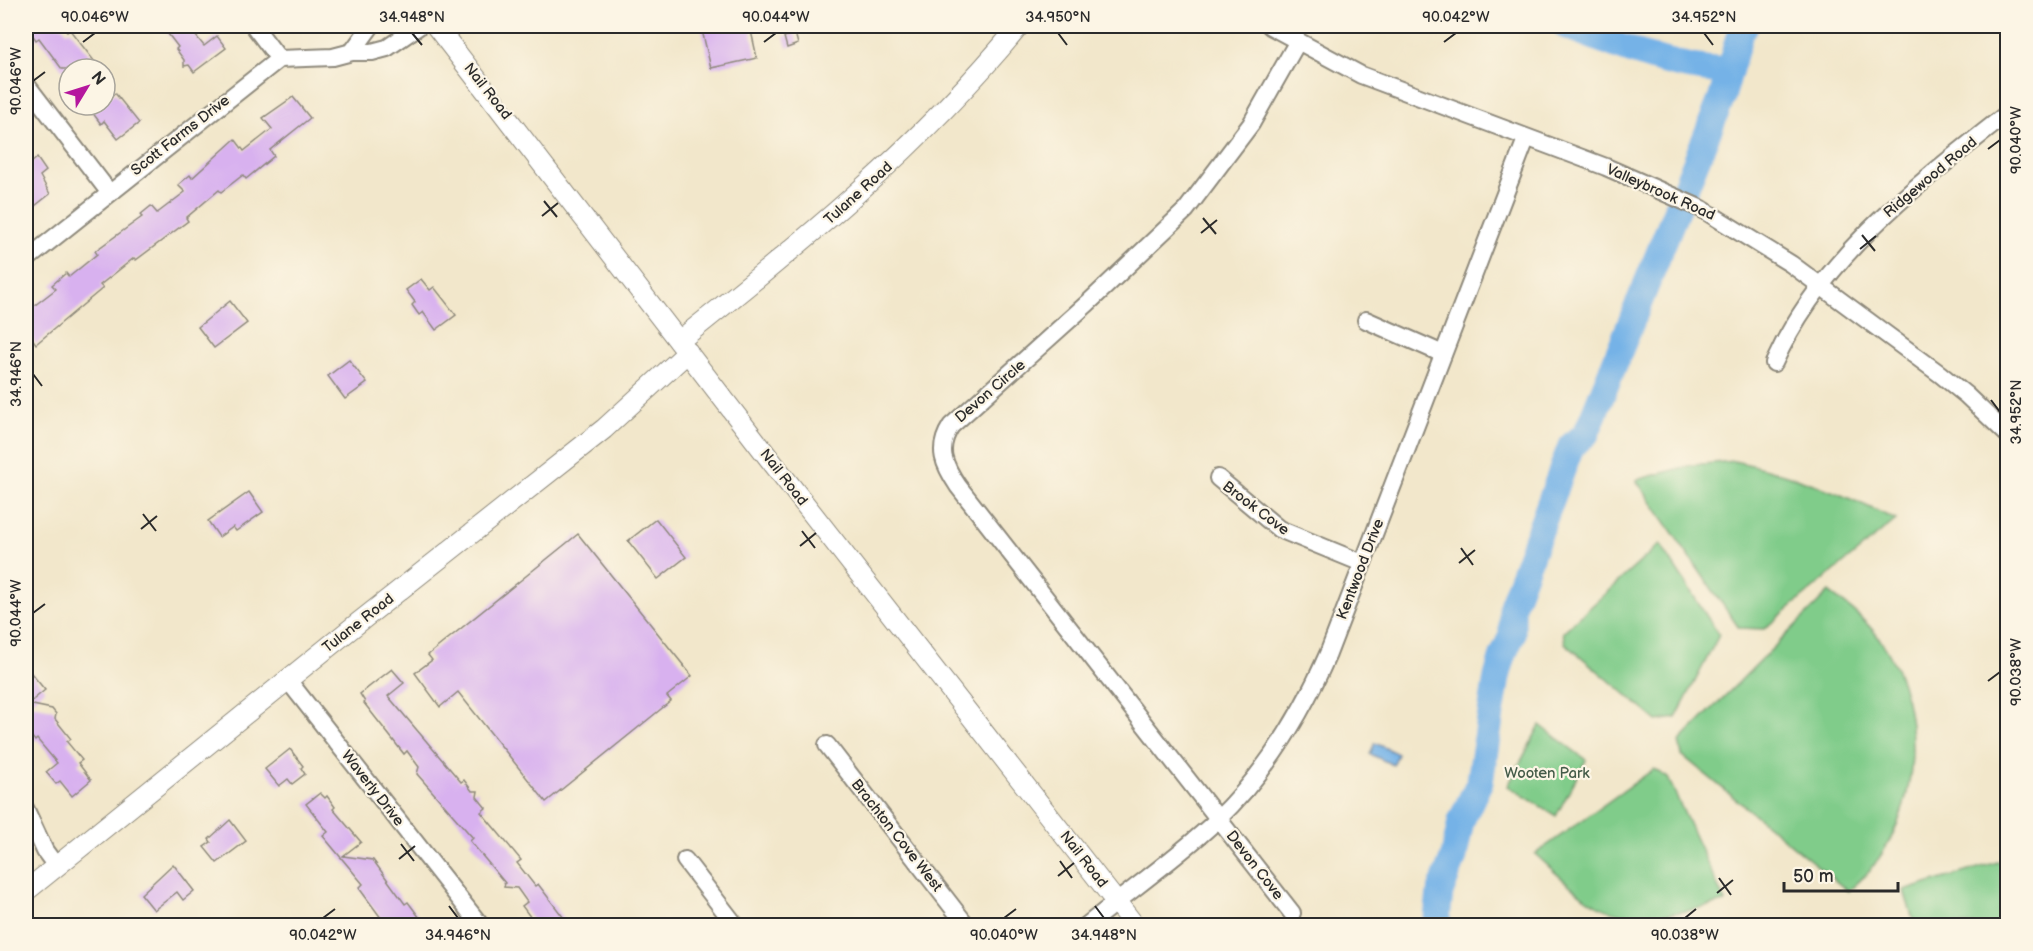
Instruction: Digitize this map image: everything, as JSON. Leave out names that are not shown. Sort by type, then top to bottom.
[{"type":"street","points":[[254,26],[279,59],[333,57],[352,52],[372,52],[387,48],[419,26]]},
{"type":"street","points":[[352,52],[371,26]]},
{"type":"street","name":"Nail Road","points":[[436,26],[1135,926]]},
{"type":"street","name":"Tulane Road","points":[[26,891],[287,679],[604,429],[684,346],[856,196],[964,89],[1019,26]]},
{"type":"street","name":"Valleybrook Road","points":[[1270,26],[1361,75],[1647,184],[1702,209],[1746,234],[1819,286],[1966,395],[2007,435]]},
{"type":"street","name":"Devon Circle","points":[[1219,818],[958,486],[944,462],[941,447],[951,426],[1080,311],[1186,210],[1251,124],[1298,41]]},
{"type":"street","name":"Scott Farms Drive","points":[[26,260],[279,59]]},
{"type":"street","points":[[26,84],[109,192]]},
{"type":"street","name":"Ridgewood Road","points":[[1774,363],[1791,329],[1819,286],[1871,226],[2007,113]]},
{"type":"street","name":"Kentwood Drive","points":[[1086,926],[1219,818],[1262,770],[1296,718],[1328,654],[1526,139]]},
{"type":"street","points":[[1366,320],[1443,354]]},
{"type":"street","name":"Brook Cove","points":[[1218,478],[1279,529],[1362,563]]},
{"type":"street","name":"Waverly Drive","points":[[287,679],[481,926]]},
{"type":"street","name":"Brachton Cove West","points":[[828,745],[967,926]]},
{"type":"street","points":[[26,810],[56,866]]},
{"type":"street","name":"Devon Cove","points":[[1219,818],[1292,913]]},
{"type":"street","points":[[685,860],[736,926]]},
{"type":"green space","points":[[1734,461],[1817,485],[1896,520],[1764,629],[1739,628],[1636,480],[1692,465]]},
{"type":"green space","points":[[1660,544],[1719,635],[1676,718],[1657,721],[1565,643],[1563,632]]},
{"type":"green space","points":[[1829,592],[1862,619],[1879,638],[1896,668],[1907,701],[1912,736],[1911,771],[1904,805],[1891,838],[1872,867],[1848,891],[1682,755],[1679,742]]},
{"type":"green space","name":"Wooten Park","points":[[1540,725],[1586,760],[1556,816],[1508,786]]},
{"type":"green space","points":[[1654,769],[1668,778],[1725,902],[1654,916],[1620,914],[1587,899],[1535,854]]},
{"type":"green space","points":[[2007,859],[2007,925],[1915,925],[1904,891]]},
{"type":"water","points":[[1375,743],[1398,754],[1393,765],[1370,754]]},
{"type":"building","points":[[26,26],[62,26],[67,32],[70,30],[91,57],[57,57],[57,62],[39,38],[36,40]]},
{"type":"building","points":[[162,26],[188,26],[204,46],[217,36],[226,48],[194,72],[189,65],[184,66],[184,60],[176,49],[178,47]]},
{"type":"building","points":[[701,26],[750,26],[757,58],[711,68]]},
{"type":"building","points":[[795,33],[798,44],[787,48],[784,37]]},
{"type":"building","points":[[117,96],[139,123],[118,139],[104,121],[101,124],[96,117],[117,117]]},
{"type":"building","points":[[293,97],[310,118],[270,150],[274,156],[246,179],[243,175],[221,192],[219,190],[186,218],[188,221],[136,260],[134,258],[100,285],[103,288],[36,344],[26,330],[26,312],[56,289],[52,285],[66,273],[69,277],[97,254],[95,251],[142,217],[140,215],[151,206],[157,213],[185,192],[178,185],[190,175],[192,178],[235,139],[244,151],[272,129],[263,118]]},
{"type":"building","points":[[37,158],[46,171],[40,176],[50,194],[31,209],[26,202],[26,167]]},
{"type":"building","points":[[421,279],[430,290],[434,287],[456,315],[436,330],[423,312],[419,315],[412,305],[415,302],[406,290]]},
{"type":"building","points":[[230,301],[247,323],[214,348],[198,327]]},
{"type":"building","points":[[349,360],[367,383],[345,399],[328,376]]},
{"type":"building","points":[[249,492],[263,512],[236,531],[233,527],[219,537],[208,521]]},
{"type":"building","points":[[656,519],[686,557],[658,579],[628,541]]},
{"type":"building","points":[[578,534],[692,676],[667,696],[671,701],[546,802],[458,692],[440,707],[415,673],[432,660],[428,655]]},
{"type":"building","points":[[26,667],[45,690],[28,704],[52,709],[56,714],[55,719],[71,739],[67,742],[82,760],[78,763],[91,780],[72,796],[60,781],[56,784],[46,772],[57,763],[37,739],[35,741],[26,730]]},
{"type":"building","points":[[392,669],[404,683],[388,696],[461,782],[464,780],[472,791],[478,791],[477,797],[486,808],[481,812],[521,860],[517,863],[535,886],[538,884],[570,926],[537,926],[522,906],[527,902],[517,888],[504,887],[505,883],[470,841],[473,838],[417,774],[419,767],[407,751],[404,754],[364,703],[360,694]]},
{"type":"building","points":[[290,749],[303,766],[301,768],[305,774],[292,784],[288,779],[279,786],[265,769]]},
{"type":"building","points":[[320,793],[325,798],[327,796],[335,807],[333,809],[361,842],[343,856],[373,860],[405,904],[408,902],[426,926],[387,926],[359,888],[363,884],[323,836],[328,832],[306,804]]},
{"type":"building","points":[[230,820],[246,841],[217,863],[204,847],[211,842],[209,839]]},
{"type":"building","points":[[173,864],[194,891],[183,900],[177,892],[154,910],[141,894]]},
{"type":"waterway","points":[[1566,26],[1646,56],[1686,66],[1729,71]]},
{"type":"waterway","points":[[1436,926],[1440,893],[1454,856],[1461,821],[1480,781],[1497,677],[1512,635],[1512,606],[1571,446],[1586,434],[1722,97],[1740,33],[1745,26]]}]
